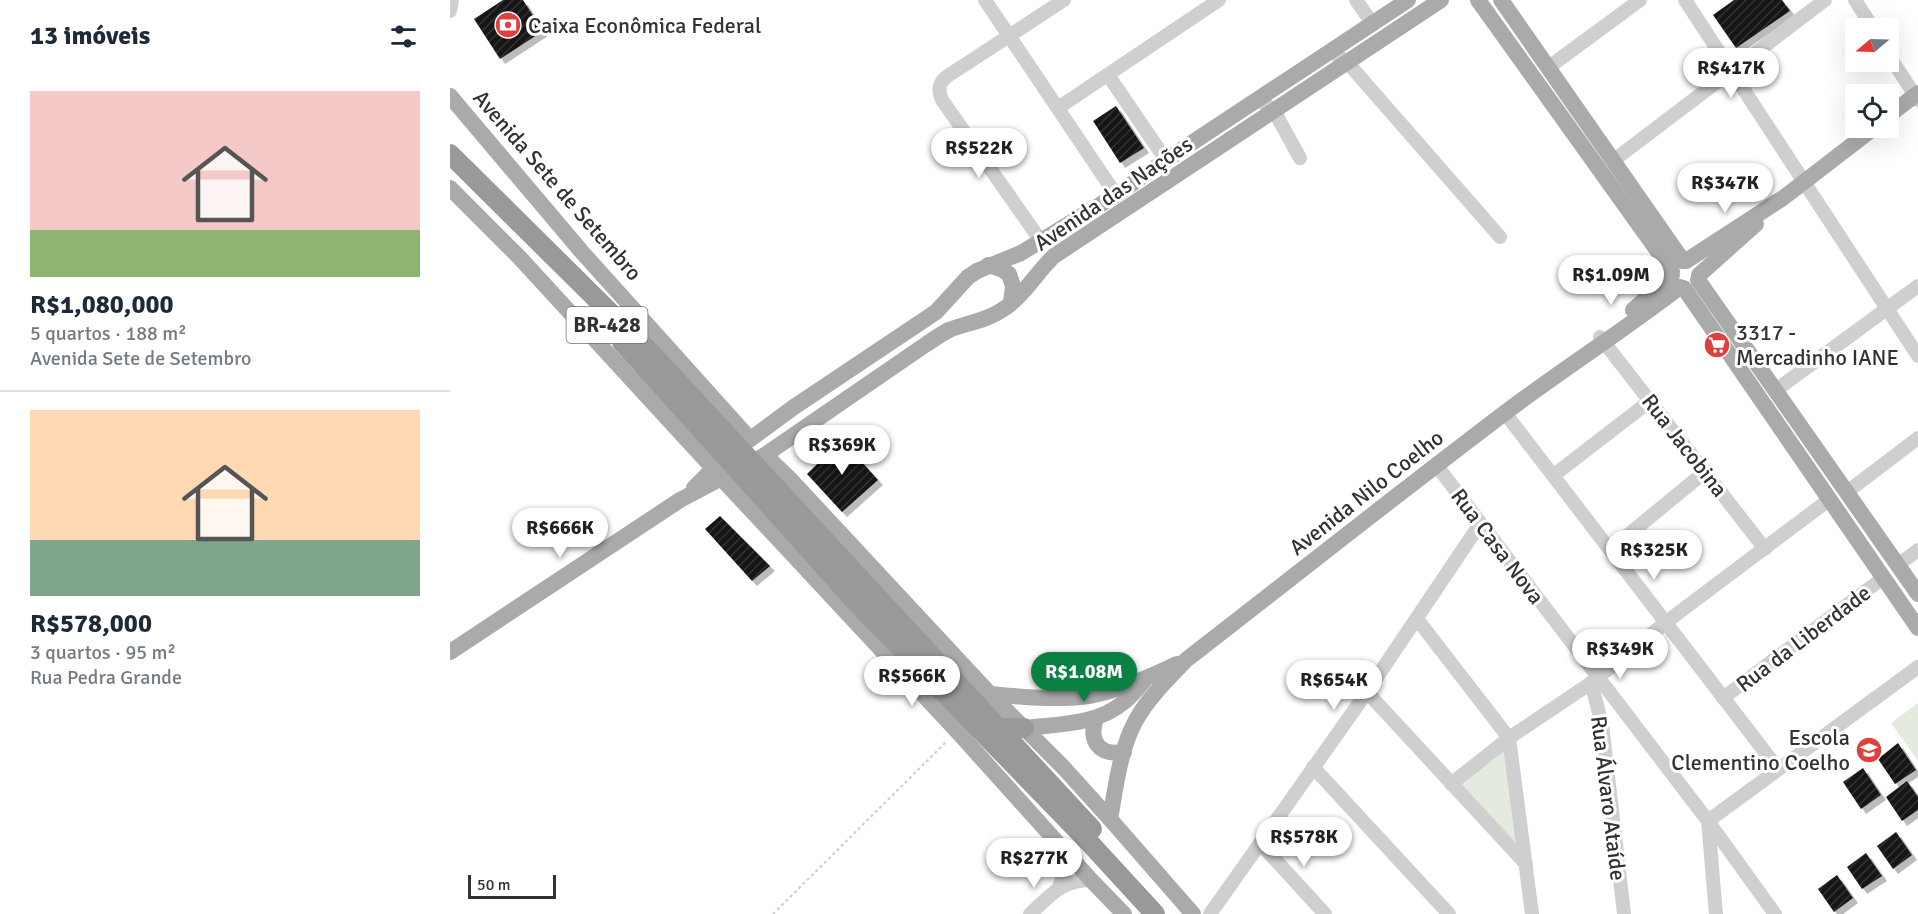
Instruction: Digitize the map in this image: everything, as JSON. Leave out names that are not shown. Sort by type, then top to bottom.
[{"type":"highway","name":"Avenida Sete de Setembro","points":[[450,154],[652,354],[998,728],[1155,914]]},
{"type":"highway","name":"Avenida Sete de Setembro","points":[[450,171],[577,292],[856,602],[1089,835],[1172,914]]},
{"type":"highway","points":[[998,728],[1024,728]]},
{"type":"main road","name":"Avenida das Nações","points":[[718,473],[750,439],[936,312],[968,277],[988,265],[1021,253],[1116,195],[1408,0]]},
{"type":"main road","name":"Avenida das Nações","points":[[718,473],[765,455],[949,330],[991,317],[1003,310],[1054,256],[1441,0]]},
{"type":"main road","points":[[1478,0],[1684,275],[1776,390],[1918,594]]},
{"type":"main road","points":[[1501,0],[1614,160],[1684,275],[1830,499],[1918,628]]},
{"type":"main road","name":"Avenida Sete de Setembro","points":[[450,96],[581,251],[750,439]]},
{"type":"main road","points":[[1899,108],[1917,96]]},
{"type":"main road","points":[[1804,182],[1861,138]]},
{"type":"main road","name":"Avenida Nilo Coelho","points":[[1186,660],[1505,412],[1603,340],[1804,182]]},
{"type":"main road","points":[[450,188],[520,258],[1124,914]]},
{"type":"main road","points":[[988,265],[1009,274],[1013,286],[1011,303]]},
{"type":"main road","points":[[784,442],[781,452],[782,462],[789,478]]},
{"type":"main road","points":[[765,455],[1110,819],[1193,914]]},
{"type":"main road","points":[[450,652],[718,473]]},
{"type":"main road","points":[[990,694],[1034,698],[1091,695],[1115,690],[1186,660]]},
{"type":"main road","points":[[1110,819],[1124,752],[1135,723],[1145,706],[1186,660]]},
{"type":"main road","points":[[1024,728],[1079,722],[1103,716],[1126,701],[1147,678]]},
{"type":"main road","points":[[1096,718],[1093,734],[1099,746],[1108,752],[1124,752]]},
{"type":"street","points":[[450,11],[452,0]]},
{"type":"street","points":[[985,0],[1116,195]]},
{"type":"street","points":[[1041,241],[942,100],[939,89],[946,77],[1065,0]]},
{"type":"street","points":[[1058,108],[1220,0]]},
{"type":"street","points":[[1356,0],[1372,23]]},
{"type":"street","points":[[1549,67],[1640,0]]},
{"type":"street","points":[[1685,0],[1918,356]]},
{"type":"street","points":[[1614,160],[1825,0]]},
{"type":"street","points":[[1855,0],[1867,18]]},
{"type":"street","points":[[1331,51],[1347,62],[1500,237]]},
{"type":"street","points":[[1899,70],[1917,96]]},
{"type":"street","points":[[1108,75],[1166,160]]},
{"type":"street","points":[[1259,99],[1274,111],[1300,158]]},
{"type":"street","points":[[1776,390],[1918,286]]},
{"type":"street","name":"Rua Jacobina","points":[[1603,340],[1765,549]]},
{"type":"street","points":[[1554,475],[1650,401]]},
{"type":"street","points":[[1505,412],[1778,769]]},
{"type":"street","points":[[1847,492],[1918,438]]},
{"type":"street","name":"Rua Casa Nova","points":[[1437,466],[1594,680],[1708,821],[1775,914]]},
{"type":"street","points":[[1611,549],[1706,471]]},
{"type":"street","points":[[1451,784],[1509,738],[1594,680],[1665,623],[1830,499]]},
{"type":"street","points":[[1210,914],[1417,619],[1480,524]]},
{"type":"street","points":[[1898,565],[1918,550]]},
{"type":"street","name":"Rua da Liberdade","points":[[1723,698],[1883,578]]},
{"type":"street","points":[[1417,619],[1509,738],[1532,914]]},
{"type":"street","points":[[1716,914],[1708,821],[1918,667]]},
{"type":"street","name":"Rua Álvaro Ataíde","points":[[1594,680],[1602,724],[1624,914]]},
{"type":"street","points":[[1366,692],[1526,864]]},
{"type":"street","points":[[1313,767],[1449,914]]},
{"type":"street","points":[[1260,843],[1326,914]]},
{"type":"street","points":[[1059,887],[1068,853]]},
{"type":"street","points":[[1030,914],[1059,887],[1071,882],[1091,880]]},
{"type":"path","points":[[773,914],[957,731]]},
{"type":"shaded area","points":[[1918,703],[1918,761],[1891,723]]},
{"type":"shaded area","points":[[1508,742],[1523,855],[1460,784]]},
{"type":"building","name":"Caixa Econômica Federal","points":[[503,0],[523,0],[543,31],[500,59],[474,19]]},
{"type":"building","points":[[1734,0],[1782,0],[1790,11],[1736,48],[1713,15]]},
{"type":"building","points":[[1116,106],[1144,148],[1120,163],[1093,121]]},
{"type":"building","points":[[842,440],[878,480],[842,512],[807,474]]},
{"type":"building","points":[[720,516],[770,566],[752,581],[705,529]]},
{"type":"building","points":[[1898,743],[1916,770],[1895,784],[1878,759]]},
{"type":"building","points":[[1863,768],[1881,795],[1861,809],[1843,782]]},
{"type":"building","points":[[1907,781],[1918,797],[1918,810],[1902,821],[1886,797]]},
{"type":"building","points":[[1896,832],[1912,855],[1893,869],[1877,846]]},
{"type":"building","points":[[1866,853],[1882,876],[1862,889],[1847,867]]},
{"type":"building","points":[[1837,875],[1853,898],[1834,912],[1818,889]]},
{"type":"place","name":"Caixa Econômica Federal","points":[[508,25]]},
{"type":"place","name":"3317 - Mercadinho IANE","points":[[1717,345]]},
{"type":"place","name":"Escola Clementino Coelho","points":[[1869,750]]}]
